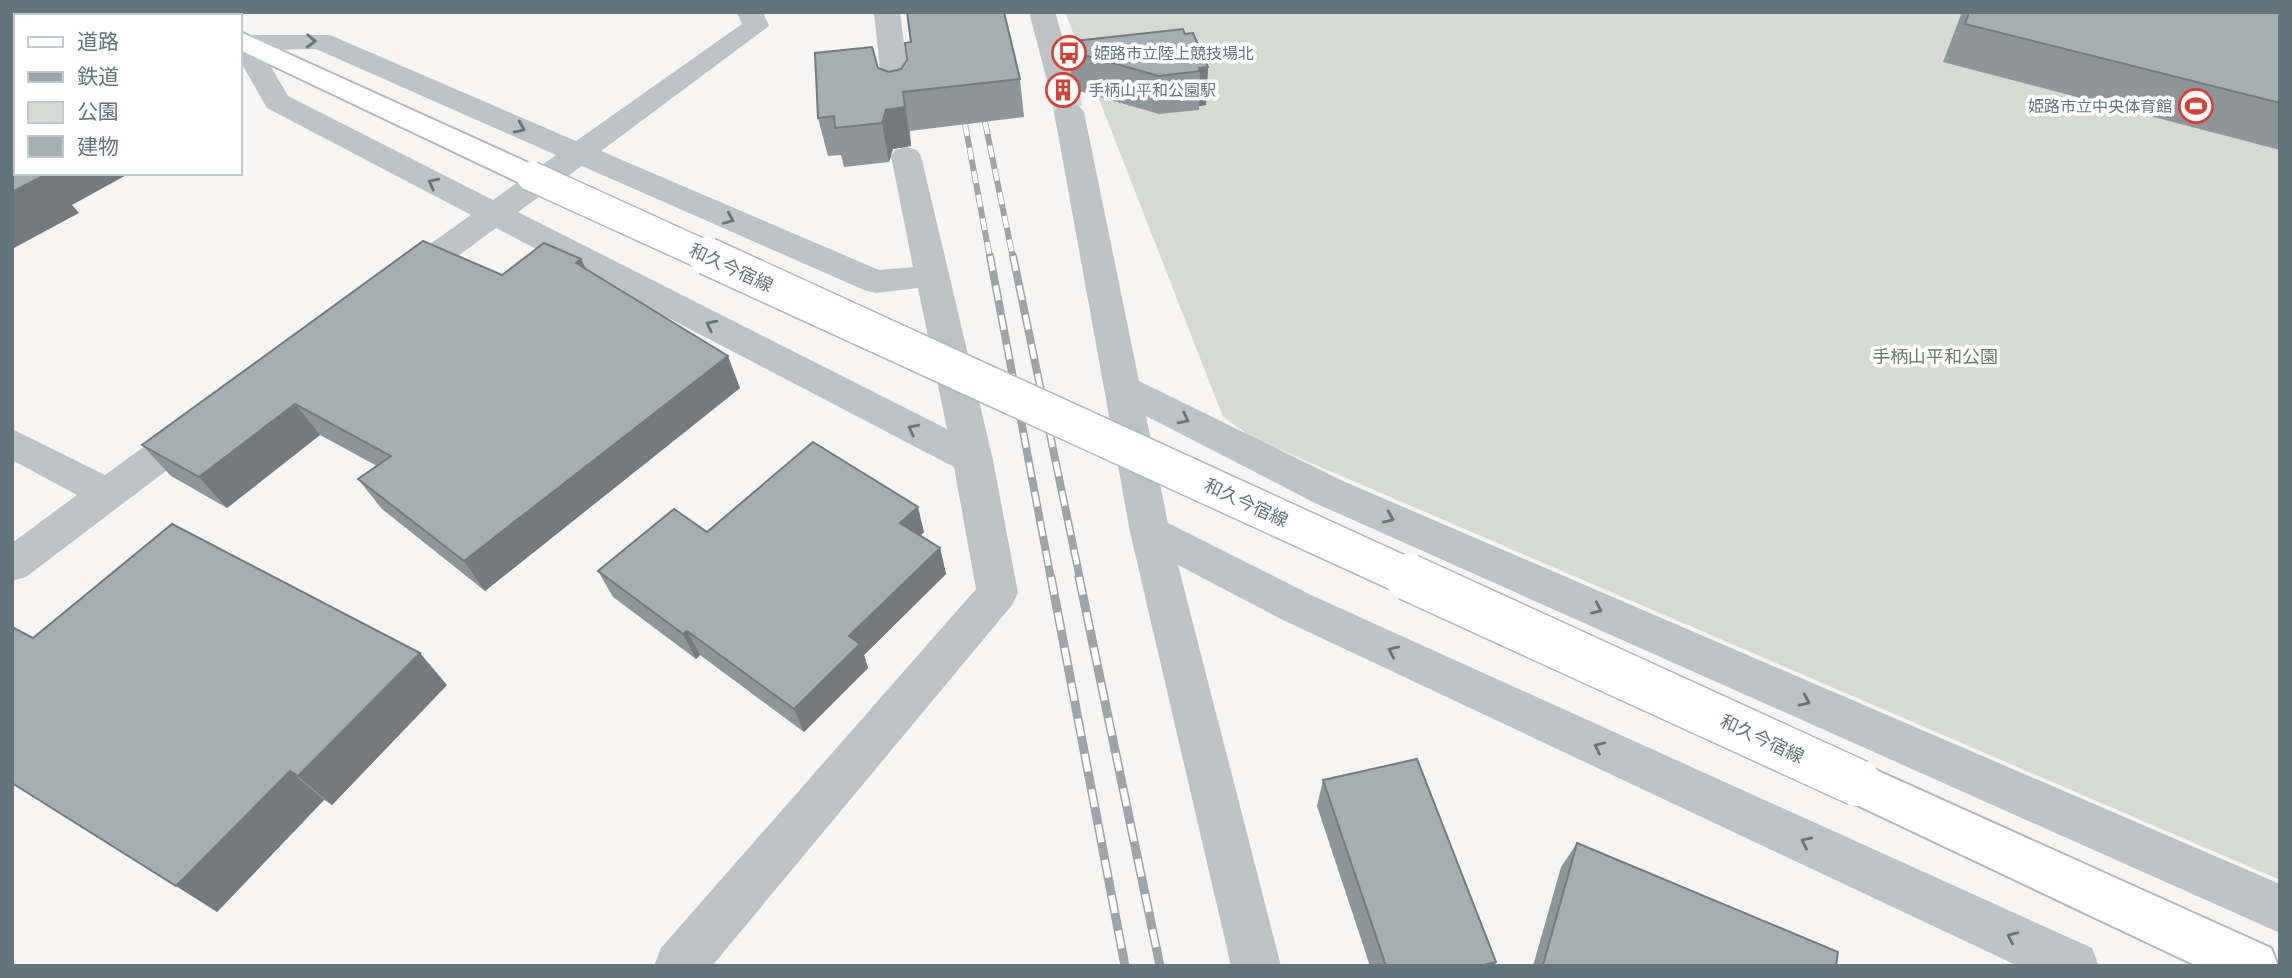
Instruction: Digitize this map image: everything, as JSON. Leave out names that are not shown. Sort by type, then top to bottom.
[{"type":"main road","name":"和久今宿線","points":[[242,41],[2253,966]]},
{"type":"street","points":[[372,302],[756,26],[750,12]]},
{"type":"street","points":[[887,12],[897,99]]},
{"type":"street","points":[[1042,12],[1065,96],[1150,533],[1256,966]]},
{"type":"street","points":[[242,41],[320,41],[876,282],[930,276]]},
{"type":"street","points":[[242,43],[277,102],[974,460]]},
{"type":"street","points":[[680,966],[997,593],[974,460],[930,276],[906,156]]},
{"type":"street","points":[[1123,389],[1329,492],[2280,909]]},
{"type":"street","points":[[12,565],[217,413]]},
{"type":"street","points":[[12,443],[106,493]]},
{"type":"street","points":[[1150,533],[1296,607],[2074,966]]},
{"type":"green space","name":"手柄山平和公園","points":[[1065,12],[2280,12],[2280,880],[1253,438],[1223,417]]},
{"type":"building","points":[[101,12],[104,14],[32,14]]},
{"type":"building","points":[[907,12],[1004,12],[1020,79],[903,92],[905,107],[886,110],[882,123],[835,128],[834,116],[818,118],[815,53],[872,47],[878,68],[889,72],[901,69],[907,60],[905,43],[911,42]]},
{"type":"building","points":[[1969,12],[2280,12],[2280,103],[1965,24]]},
{"type":"building","points":[[12,23],[14,175],[45,175],[12,192]]},
{"type":"building","points":[[1183,29],[1185,34],[1193,33],[1208,67],[1199,68],[1200,71],[1159,76],[1070,51],[1075,41]]},
{"type":"building","points":[[423,241],[502,275],[544,243],[581,259],[576,263],[728,356],[464,561],[358,479],[391,456],[295,404],[199,477],[142,445]]},
{"type":"building","points":[[813,442],[918,507],[900,523],[940,548],[849,636],[860,644],[794,709],[687,631],[683,634],[598,571],[674,509],[707,532]]},
{"type":"building","points":[[172,524],[420,653],[298,776],[290,771],[176,886],[12,783],[12,627],[33,638]]},
{"type":"building","points":[[1417,759],[1496,962],[1479,966],[1386,966],[1323,780]]},
{"type":"building","points":[[1577,843],[1838,952],[1836,966],[1543,965]]},
{"type":"tunnel","points":[[1061,81],[1069,112]]},
{"type":"railway","points":[[985,122],[1013,258]]},
{"type":"railway","points":[[965,124],[990,258]]},
{"type":"railway","points":[[990,256],[1051,579]]},
{"type":"railway","points":[[1013,256],[1080,579]]},
{"type":"railway","points":[[1051,577],[1125,966]]},
{"type":"railway","points":[[1079,577],[1160,966]]},
{"type":"place","name":"姫路市立陸上競技場北","points":[[1069,53]]},
{"type":"place","name":"手柄山平和公園駅","points":[[1063,90]]},
{"type":"place","name":"姫路市立中央体育館","points":[[2196,106]]}]
